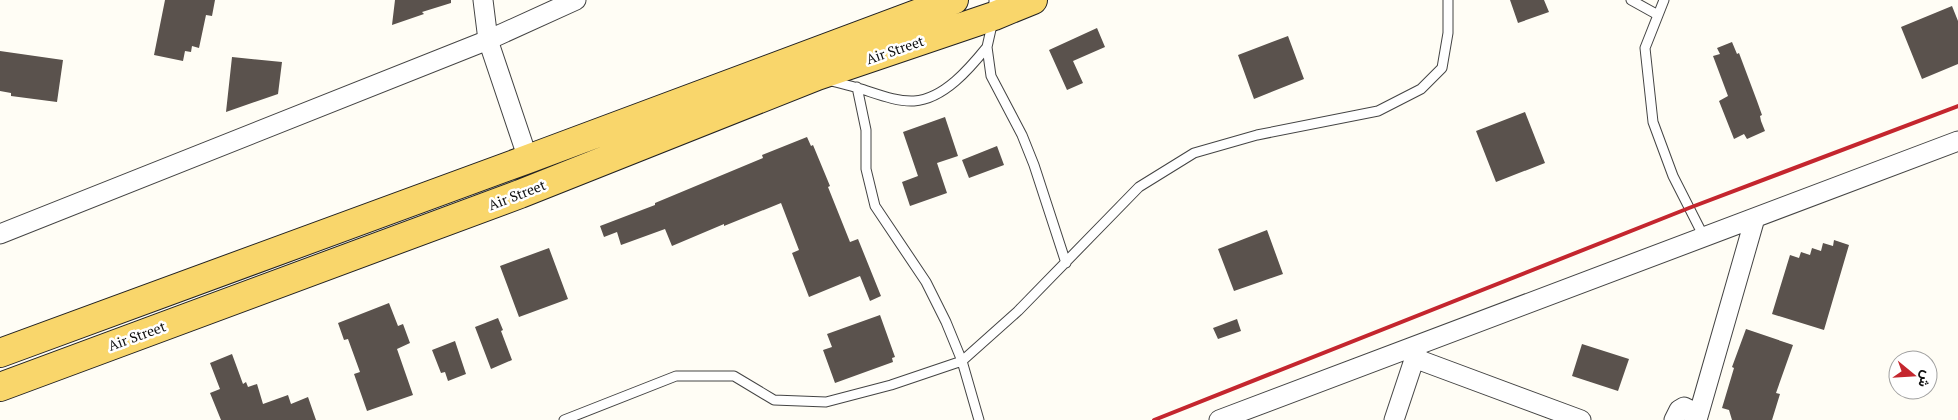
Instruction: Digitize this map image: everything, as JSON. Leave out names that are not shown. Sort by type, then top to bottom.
[{"type":"main road","name":"Air Street","points":[[0,387],[520,194],[808,67],[954,0]]},
{"type":"main road","name":"Air Street","points":[[0,353],[528,159],[994,8],[1032,0]]},
{"type":"street","points":[[483,0],[488,40],[528,159]]},
{"type":"street","points":[[0,234],[488,40],[576,0]]},
{"type":"street","points":[[1219,420],[1417,351],[1704,236],[1958,141]]},
{"type":"street","points":[[1696,420],[1755,218]]},
{"type":"street","points":[[1417,351],[1538,413],[1581,420]]},
{"type":"street","points":[[1394,420],[1417,351]]},
{"type":"street","points":[[1674,420],[1679,410],[1684,407],[1690,410],[1696,420]]},
{"type":"lane","points":[[564,420],[676,376],[734,376],[774,400],[826,402],[891,385],[962,361],[1066,263],[1139,187],[1194,153],[1257,135],[1378,112],[1421,89],[1442,68],[1448,33],[1448,0]]},
{"type":"lane","points":[[1631,0],[1658,15]]},
{"type":"lane","points":[[1664,0],[1645,48],[1653,122],[1673,176],[1704,236]]},
{"type":"lane","points":[[994,8],[987,47],[991,76],[1022,135],[1034,165],[1066,263]]},
{"type":"lane","points":[[808,67],[878,95],[914,101],[933,95],[957,81],[987,47]]},
{"type":"lane","points":[[857,88],[866,130],[866,169],[875,206],[926,282],[946,322],[962,361],[979,420]]},
{"type":"building","points":[[165,0],[215,0],[212,16],[206,15],[199,48],[192,46],[191,52],[185,51],[183,61],[154,55]]},
{"type":"building","points":[[395,0],[451,0],[451,3],[422,12],[424,14],[392,25]]},
{"type":"building","points":[[1510,0],[1544,0],[1549,12],[1518,23]]},
{"type":"building","points":[[1952,6],[1958,21],[1958,64],[1922,79],[1901,27]]},
{"type":"building","points":[[1097,28],[1105,47],[1073,61],[1083,83],[1067,90],[1049,50]]},
{"type":"building","points":[[1288,36],[1304,79],[1254,99],[1238,55]]},
{"type":"building","points":[[1732,42],[1737,54],[1739,53],[1757,101],[1765,131],[1747,139],[1744,134],[1734,139],[1719,101],[1728,96],[1713,56],[1720,54],[1717,48]]},
{"type":"building","points":[[0,51],[63,60],[57,102],[11,96],[11,93],[0,91]]},
{"type":"building","points":[[232,57],[282,62],[278,94],[226,112]]},
{"type":"building","points":[[1525,112],[1545,163],[1496,182],[1476,131]]},
{"type":"building","points":[[945,117],[958,156],[937,163],[947,193],[910,206],[902,182],[918,176],[903,132]]},
{"type":"building","points":[[807,137],[811,146],[813,145],[830,186],[828,187],[850,242],[858,239],[881,296],[870,301],[860,276],[809,297],[792,253],[799,250],[781,203],[672,246],[665,229],[621,245],[617,232],[604,237],[600,226],[655,205],[655,203],[763,158],[762,155]]},
{"type":"building","points":[[997,146],[1004,165],[969,178],[962,160]]},
{"type":"building","points":[[1267,230],[1283,274],[1234,291],[1218,249]]},
{"type":"building","points":[[1834,240],[1849,245],[1824,330],[1772,314],[1790,255],[1799,258],[1801,252],[1810,255],[1812,248],[1821,251],[1823,243],[1833,246]]},
{"type":"building","points":[[549,248],[568,299],[519,317],[500,266]]},
{"type":"building","points":[[389,303],[398,326],[403,324],[410,343],[397,349],[413,395],[367,411],[354,374],[360,372],[348,339],[344,340],[338,323]]},
{"type":"building","points":[[880,315],[895,357],[892,358],[893,362],[835,383],[823,350],[832,347],[827,334]]},
{"type":"building","points":[[498,318],[512,360],[491,369],[475,327]]},
{"type":"building","points":[[1237,319],[1241,331],[1218,339],[1213,328]]},
{"type":"building","points":[[1746,329],[1793,345],[1776,393],[1780,394],[1772,420],[1732,420],[1729,410],[1722,408],[1734,368],[1732,367]]},
{"type":"building","points":[[455,341],[466,374],[448,381],[445,372],[441,373],[432,350]]},
{"type":"building","points":[[1582,344],[1629,359],[1618,391],[1572,376]]},
{"type":"building","points":[[232,354],[243,384],[246,382],[248,387],[257,384],[263,404],[288,395],[291,404],[308,397],[316,420],[221,420],[210,393],[220,389],[210,363]]},
{"type":"railway","points":[[1154,420],[1689,208],[1958,106]]}]
